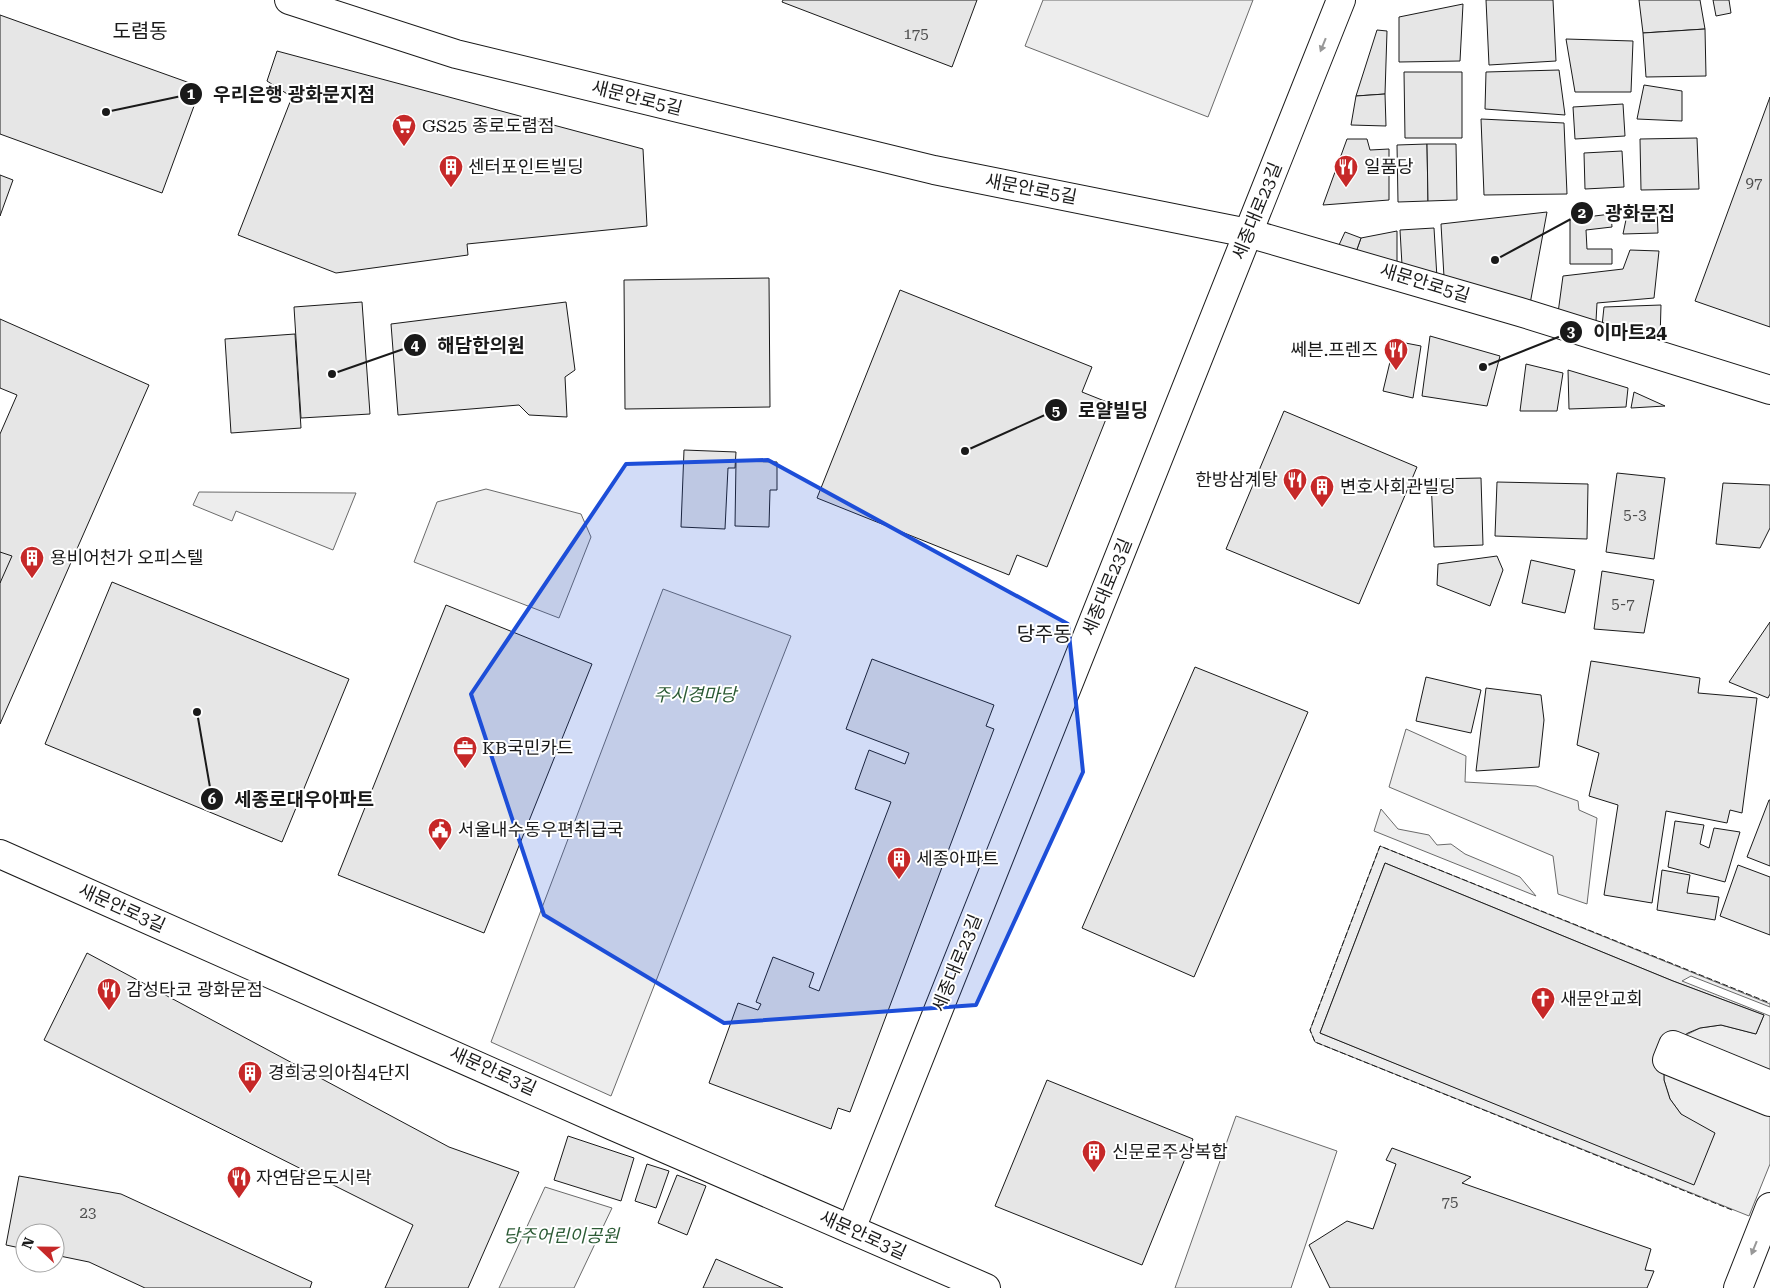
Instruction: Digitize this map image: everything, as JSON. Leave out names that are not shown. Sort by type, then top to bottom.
[{"type":"street","name":"새문안로5길","points":[[290,0],[456,54],[934,170],[1248,233],[1511,309],[1770,390]]},
{"type":"street","name":"세종대로23길","points":[[851,1230],[1341,0]]},
{"type":"street","name":"새문안로3길","points":[[0,854],[986,1288]]},
{"type":"street","points":[[1770,1085],[1673,1045],[1667,1060],[1770,1102]]},
{"type":"street","points":[[1738,1288],[1770,1207]]},
{"type":"highlighted area","points":[[768,460],[1068,624],[1083,772],[976,1005],[724,1023],[544,915],[471,694],[626,464]]},
{"type":"shaded area","points":[[1043,0],[1253,0],[1208,117],[1025,46]]},
{"type":"shaded area","points":[[486,489],[581,514],[591,537],[559,618],[414,562],[437,502]]},
{"type":"shaded area","points":[[199,492],[356,493],[333,550],[236,511],[232,521],[193,505]]},
{"type":"shaded area","name":"주시경마당","points":[[663,589],[791,636],[611,1096],[491,1042]]},
{"type":"shaded area","points":[[1406,729],[1466,756],[1465,782],[1536,786],[1578,801],[1579,810],[1597,818],[1587,904],[1558,894],[1553,856],[1389,787]]},
{"type":"shaded area","points":[[1381,809],[1398,829],[1429,835],[1437,845],[1451,844],[1465,854],[1520,877],[1536,896],[1374,831]]},
{"type":"shaded area","points":[[1380,846],[1770,1004],[1770,1007],[1691,976],[1682,981],[1770,1016],[1770,1085],[1680,1038],[1700,1028],[1721,1025],[1756,1034],[1764,1015],[1673,981],[1385,863],[1320,1033],[1694,1184],[1681,1114],[1670,1099],[1664,1080],[1664,1068],[1770,1102],[1770,1164],[1749,1216],[1315,1042],[1310,1030]]},
{"type":"shaded area","points":[[1236,1116],[1337,1151],[1291,1288],[1175,1288]]},
{"type":"shaded area","name":"당주어린이공원","points":[[545,1187],[612,1208],[574,1288],[499,1288]]},
{"type":"building","points":[[783,0],[977,0],[952,67],[782,2]]},
{"type":"building","points":[[1486,0],[1553,0],[1556,61],[1489,65]]},
{"type":"building","points":[[1639,0],[1700,0],[1705,29],[1643,33]]},
{"type":"building","points":[[1713,0],[1729,0],[1731,13],[1716,16]]},
{"type":"building","points":[[1463,4],[1460,61],[1399,62],[1399,17]]},
{"type":"building","points":[[0,15],[201,87],[162,193],[0,134]]},
{"type":"building","points":[[1705,29],[1706,76],[1646,77],[1643,33]]},
{"type":"building","points":[[1377,30],[1387,31],[1385,94],[1356,96]]},
{"type":"building","points":[[1566,39],[1633,41],[1631,92],[1575,92]]},
{"type":"building","name":"센터포인트빌딩","points":[[277,51],[643,149],[647,226],[467,244],[468,255],[336,273],[238,235],[292,97],[267,81]]},
{"type":"building","points":[[1559,70],[1565,115],[1485,109],[1486,72]]},
{"type":"building","points":[[1404,72],[1462,72],[1462,138],[1405,138]]},
{"type":"building","points":[[1644,85],[1682,91],[1682,121],[1637,119]]},
{"type":"building","points":[[1385,94],[1386,126],[1351,125],[1356,96]]},
{"type":"building","points":[[1770,97],[1770,327],[1695,301]]},
{"type":"building","points":[[1623,104],[1625,136],[1575,139],[1573,107]]},
{"type":"building","points":[[1481,119],[1564,123],[1567,194],[1484,195]]},
{"type":"building","points":[[1697,138],[1699,189],[1641,190],[1640,139]]},
{"type":"building","points":[[1347,139],[1367,139],[1370,150],[1389,149],[1389,200],[1323,205]]},
{"type":"building","points":[[1427,144],[1428,201],[1398,202],[1397,145]]},
{"type":"building","points":[[1427,144],[1456,144],[1457,200],[1428,201]]},
{"type":"building","points":[[1622,151],[1624,187],[1585,189],[1584,153]]},
{"type":"building","points":[[0,175],[13,180],[0,216]]},
{"type":"building","points":[[1657,209],[1658,233],[1623,234],[1628,210]]},
{"type":"building","points":[[1547,212],[1530,304],[1444,277],[1441,224]]},
{"type":"building","points":[[1611,214],[1612,227],[1586,230],[1587,249],[1612,249],[1612,264],[1570,264],[1570,219]]},
{"type":"building","points":[[1434,228],[1437,278],[1402,265],[1400,230]]},
{"type":"building","points":[[1397,231],[1397,264],[1356,252],[1361,238]]},
{"type":"building","points":[[1345,232],[1361,238],[1356,252],[1339,245]]},
{"type":"building","points":[[1630,250],[1659,251],[1654,298],[1597,303],[1596,321],[1558,313],[1563,276],[1623,269]]},
{"type":"building","points":[[769,278],[770,407],[625,409],[624,280]]},
{"type":"building","points":[[900,290],[1092,367],[1082,392],[1112,404],[1047,567],[1017,555],[1009,575],[817,498]]},
{"type":"building","points":[[362,302],[370,414],[301,418],[294,307]]},
{"type":"building","points":[[566,302],[575,370],[565,377],[567,417],[529,415],[519,405],[398,415],[391,324]]},
{"type":"building","points":[[1661,305],[1660,340],[1602,326],[1604,307]]},
{"type":"building","name":"용비어천가 오피스텔","points":[[0,319],[149,385],[0,724],[0,434],[17,395],[0,388]]},
{"type":"building","points":[[295,334],[301,428],[231,433],[225,339]]},
{"type":"building","points":[[1430,336],[1500,356],[1487,406],[1422,396]]},
{"type":"building","points":[[1395,341],[1421,346],[1413,398],[1383,391]]},
{"type":"building","points":[[1526,364],[1563,373],[1557,411],[1520,411]]},
{"type":"building","points":[[1568,370],[1628,388],[1626,407],[1569,409]]},
{"type":"building","points":[[1634,392],[1665,406],[1631,408]]},
{"type":"building","name":"변호사회관빌딩","points":[[1284,411],[1417,467],[1359,604],[1226,549]]},
{"type":"building","points":[[684,450],[736,452],[735,468],[728,468],[725,529],[681,527]]},
{"type":"building","points":[[736,461],[777,462],[777,490],[770,490],[769,527],[735,526]]},
{"type":"building","points":[[1617,473],[1665,478],[1654,559],[1606,552]]},
{"type":"building","points":[[1481,478],[1483,545],[1434,547],[1431,479]]},
{"type":"building","points":[[1497,482],[1588,484],[1587,539],[1495,536]]},
{"type":"building","points":[[1723,483],[1770,485],[1770,528],[1760,548],[1716,544]]},
{"type":"building","points":[[0,552],[12,556],[0,583]]},
{"type":"building","points":[[1497,556],[1503,570],[1490,606],[1437,585],[1438,564]]},
{"type":"building","points":[[1531,560],[1575,570],[1565,613],[1522,603]]},
{"type":"building","points":[[1602,571],[1654,580],[1644,633],[1594,629]]},
{"type":"building","points":[[112,582],[349,679],[282,842],[45,744]]},
{"type":"building","name":"KB국민카드","points":[[446,605],[592,664],[484,933],[338,875]]},
{"type":"building","points":[[1770,622],[1770,694],[1768,698],[1729,682]]},
{"type":"building","name":"세종아파트","points":[[872,659],[994,705],[986,726],[994,729],[850,1112],[838,1108],[831,1129],[709,1083],[738,1003],[758,1010],[761,1004],[756,1002],[773,957],[814,973],[809,987],[819,991],[891,802],[855,789],[869,750],[905,764],[909,753],[846,729]]},
{"type":"building","points":[[1591,661],[1700,678],[1698,693],[1757,698],[1742,813],[1730,810],[1727,823],[1666,811],[1652,903],[1604,895],[1618,805],[1589,796],[1599,753],[1577,745]]},
{"type":"building","points":[[1195,667],[1308,712],[1194,977],[1082,928]]},
{"type":"building","points":[[1426,677],[1481,690],[1471,733],[1416,721]]},
{"type":"building","points":[[1486,688],[1541,695],[1544,720],[1539,767],[1476,771]]},
{"type":"building","points":[[1770,800],[1770,866],[1747,857]]},
{"type":"building","points":[[1675,821],[1704,825],[1700,844],[1709,848],[1714,828],[1740,832],[1725,882],[1668,867]]},
{"type":"building","name":"새문안교회","points":[[1385,863],[1673,981],[1764,1015],[1756,1034],[1721,1025],[1700,1028],[1688,1033],[1680,1038],[1664,1068],[1664,1080],[1670,1099],[1681,1114],[1715,1133],[1694,1185],[1320,1033]]},
{"type":"building","points":[[1738,865],[1770,877],[1770,935],[1720,916]]},
{"type":"building","points":[[1662,870],[1690,875],[1687,893],[1719,897],[1715,920],[1657,910]]},
{"type":"building","name":"경희궁의아침4단지","points":[[87,953],[449,1147],[519,1172],[468,1288],[385,1288],[413,1225],[44,1040]]},
{"type":"building","name":"신문로주상복합","points":[[1047,1080],[1193,1139],[1142,1265],[995,1206]]},
{"type":"building","points":[[568,1136],[634,1158],[621,1201],[554,1180]]},
{"type":"building","points":[[1392,1148],[1471,1177],[1462,1183],[1651,1249],[1645,1270],[1654,1271],[1647,1288],[1330,1288],[1309,1245],[1347,1221],[1373,1229],[1396,1164],[1386,1160]]},
{"type":"building","points":[[647,1164],[669,1171],[656,1208],[635,1201]]},
{"type":"building","points":[[677,1175],[706,1186],[687,1235],[658,1223]]},
{"type":"building","points":[[19,1176],[121,1194],[312,1282],[310,1288],[145,1288],[89,1262],[65,1257],[65,1223],[15,1223],[15,1247],[6,1245]]},
{"type":"building","points":[[716,1259],[783,1288],[703,1288]]},
{"type":"fence","points":[[1732,1210],[1315,1042],[1310,1030],[1380,846],[1770,1003]]},
{"type":"place","name":"우리은행 광화문지점","points":[[106,112]]},
{"type":"place","name":"GS25 종로도렴점","points":[[404,147]]},
{"type":"place","name":"센터포인트빌딩","points":[[451,188]]},
{"type":"place","name":"일품당","points":[[1346,188]]},
{"type":"place","name":"광화문집","points":[[1495,260]]},
{"type":"place","name":"이마트24","points":[[1483,367]]},
{"type":"place","name":"쎄븐.프렌즈","points":[[1396,371]]},
{"type":"place","name":"해담한의원","points":[[332,374]]},
{"type":"place","name":"로얄빌딩","points":[[965,451]]},
{"type":"place","name":"한방삼계탕","points":[[1295,501]]},
{"type":"place","name":"변호사회관빌딩","points":[[1322,508]]},
{"type":"place","name":"용비어천가 오피스텔","points":[[32,579]]},
{"type":"place","name":"세종로대우아파트","points":[[197,712]]},
{"type":"place","name":"KB국민카드","points":[[465,769]]},
{"type":"place","name":"서울내수동우편취급국","points":[[440,851]]},
{"type":"place","name":"세종아파트","points":[[899,880]]},
{"type":"place","name":"감성타코 광화문점","points":[[109,1011]]},
{"type":"place","name":"새문안교회","points":[[1543,1020]]},
{"type":"place","name":"경희궁의아침4단지","points":[[250,1094]]},
{"type":"place","name":"신문로주상복합","points":[[1094,1173]]},
{"type":"place","name":"자연담은도시락","points":[[239,1199]]},
{"type":"district","name":"도렴동","points":[[140,31]]},
{"type":"district","name":"당주동","points":[[1044,634]]}]
